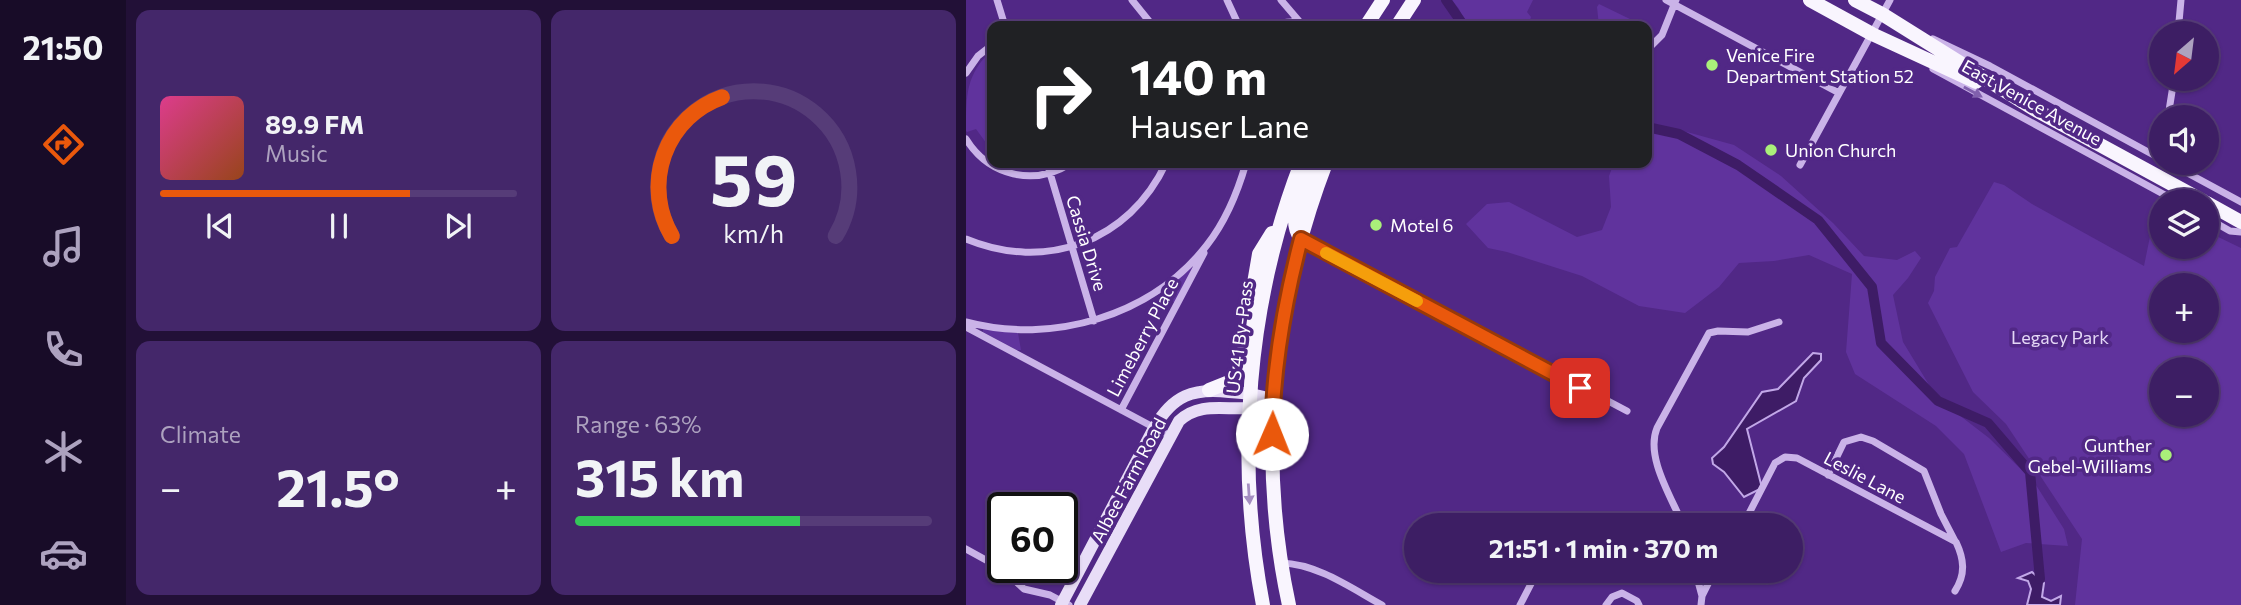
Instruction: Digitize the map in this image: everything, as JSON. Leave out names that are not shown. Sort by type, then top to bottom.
[{"type":"main road","points":[[1369,21],[1383,0]]},
{"type":"main road","name":"East Venice Avenue","points":[[1810,0],[1871,34],[2031,107]]},
{"type":"main road","name":"East Venice Avenue","points":[[1855,0],[2031,107],[2181,189]]},
{"type":"main road","points":[[1400,21],[1412,2]]},
{"type":"main road","name":"US 41 By-Pass","points":[[1262,598],[1248,479],[1250,393],[1257,323],[1267,274],[1281,220],[1299,168]]},
{"type":"main road","points":[[1301,239],[1295,228],[1295,217],[1310,168]]},
{"type":"main road","points":[[1289,605],[1281,563],[1272,469],[1273,401],[1281,328],[1312,197],[1323,168]]},
{"type":"main road","name":"East Venice Avenue","points":[[2219,210],[2241,222]]},
{"type":"main road","points":[[1209,390],[1229,382],[1239,371],[1259,254],[1281,220]]},
{"type":"main road","name":"Albee Farm Road","points":[[1064,604],[1105,520],[1166,410],[1189,394],[1209,390],[1250,393],[1273,401]]},
{"type":"main road","name":"Albee Farm Road","points":[[1080,605],[1179,421],[1193,411],[1207,408],[1250,409],[1273,401]]},
{"type":"main road","points":[[1105,520],[1121,528]]},
{"type":"main road","points":[[1262,598],[1272,599],[1274,605]]},
{"type":"street","points":[[997,0],[1003,21]]},
{"type":"street","points":[[1132,0],[1149,21]]},
{"type":"street","points":[[1227,0],[1237,21]]},
{"type":"street","points":[[1281,0],[1295,21]]},
{"type":"street","points":[[1666,0],[1675,2],[1839,93]]},
{"type":"street","points":[[1800,165],[1889,0]]},
{"type":"street","points":[[2179,21],[2181,0]]},
{"type":"street","points":[[1652,45],[1662,35],[1675,2]]},
{"type":"street","name":"East Venice Avenue","points":[[1882,14],[1990,66],[2149,152]]},
{"type":"street","name":"East Venice Avenue","points":[[1871,34],[2154,189]]},
{"type":"street","points":[[966,73],[978,56],[987,49]]},
{"type":"street","points":[[966,139],[987,161]]},
{"type":"street","points":[[998,168],[1021,176],[1050,174],[1061,168]]},
{"type":"street","name":"Cassia Drive","points":[[1048,168],[1094,321]]},
{"type":"street","points":[[966,239],[986,247],[1014,252],[1043,252],[1072,247],[1100,235],[1126,217],[1148,193],[1163,168]]},
{"type":"street","points":[[966,324],[1026,330],[1060,328],[1094,321],[1122,310],[1153,292],[1188,265],[1214,234],[1233,199],[1244,168]]},
{"type":"street","points":[[2191,175],[2241,202]]},
{"type":"street","points":[[2219,225],[2230,231],[2241,232]]},
{"type":"street","name":"Limeberry Place","points":[[966,324],[1121,410],[1214,234]]},
{"type":"street","points":[[1301,239],[1627,411]]},
{"type":"street","points":[[1678,513],[1661,477],[1654,446],[1657,428],[1709,333],[1748,332],[1779,322]]},
{"type":"street","points":[[1121,410],[1170,436]]},
{"type":"street","points":[[1828,474],[1844,442],[1861,437],[1873,441],[1924,471],[1941,514],[1962,555],[1964,568],[1955,591]]},
{"type":"street","name":"Leslie Lane","points":[[1749,513],[1775,463],[1785,457],[1797,458],[1956,542]]},
{"type":"street","points":[[966,550],[1007,572],[1024,589],[1050,595],[1064,604]]},
{"type":"street","points":[[1281,563],[1314,569],[1382,605]]},
{"type":"street","points":[[1520,605],[1531,583]]},
{"type":"street","points":[[1698,583],[1702,601]]},
{"type":"street","points":[[1702,601],[1710,583]]},
{"type":"street","points":[[1606,605],[1612,597],[1622,593],[1637,601],[1639,605]]},
{"type":"green space","points":[[1452,0],[1533,0],[1527,12],[1531,17],[1530,21],[1465,21]]},
{"type":"green space","points":[[1599,4],[1632,21],[1598,21]]},
{"type":"green space","points":[[987,55],[987,144],[976,129],[966,131],[969,86]]},
{"type":"green space","points":[[1652,127],[1676,129],[1734,145],[1781,176],[1833,223],[1864,256],[1897,260],[1915,251],[1921,258],[1893,295],[1903,342],[1937,398],[1989,438],[2034,482],[2064,529],[2068,546],[2026,543],[2001,552],[1964,454],[1936,426],[1855,374],[1846,352],[1852,274],[1809,255],[1739,263],[1719,287],[1685,313],[1639,306],[1582,276],[1488,248],[1466,224],[1487,204],[1509,202],[1577,237],[1602,230],[1611,207],[1609,176],[1612,168],[1652,168]]},
{"type":"green space","name":"Legacy Park","points":[[1994,182],[2004,185],[2032,204],[2144,266],[2149,241],[2149,259],[2219,259],[2219,237],[2241,248],[2241,605],[2075,605],[2082,539],[2006,424],[1973,392],[1928,303],[1934,291],[1935,277],[1950,248],[1957,247]]},
{"type":"green space","points":[[1190,268],[1175,302],[1169,301],[1162,291]]},
{"type":"green space","points":[[983,329],[1018,333],[1021,350],[983,332]]},
{"type":"shaded area","points":[[1813,353],[1821,354],[1821,360],[1804,378],[1796,401],[1747,429],[1762,488],[1744,497],[1724,472],[1713,464],[1712,458],[1724,447],[1762,392],[1778,389]]},
{"type":"shaded area","points":[[2032,572],[2044,583],[2042,597],[2051,601],[2061,596],[2060,605],[2027,605],[2031,589],[2028,581],[2018,578]]},
{"type":"waterway","points":[[1446,0],[1461,21]]},
{"type":"waterway","points":[[1652,128],[1679,134],[1738,165],[1818,220],[1872,287],[1881,343],[1938,401],[1988,423],[2030,472],[2040,579]]},
{"type":"slow traffic","points":[[1326,253],[1417,301]]},
{"type":"place","name":"Venice Fire Department Station 52","points":[[1712,65]]},
{"type":"place","name":"Union Church","points":[[1771,150]]},
{"type":"place","name":"Motel 6","points":[[1376,225]]},
{"type":"place","name":"Gunther Gebel-Williams","points":[[2166,455]]},
{"type":"route","points":[[1272,434],[1275,367],[1289,283],[1301,239],[1580,388]]}]
